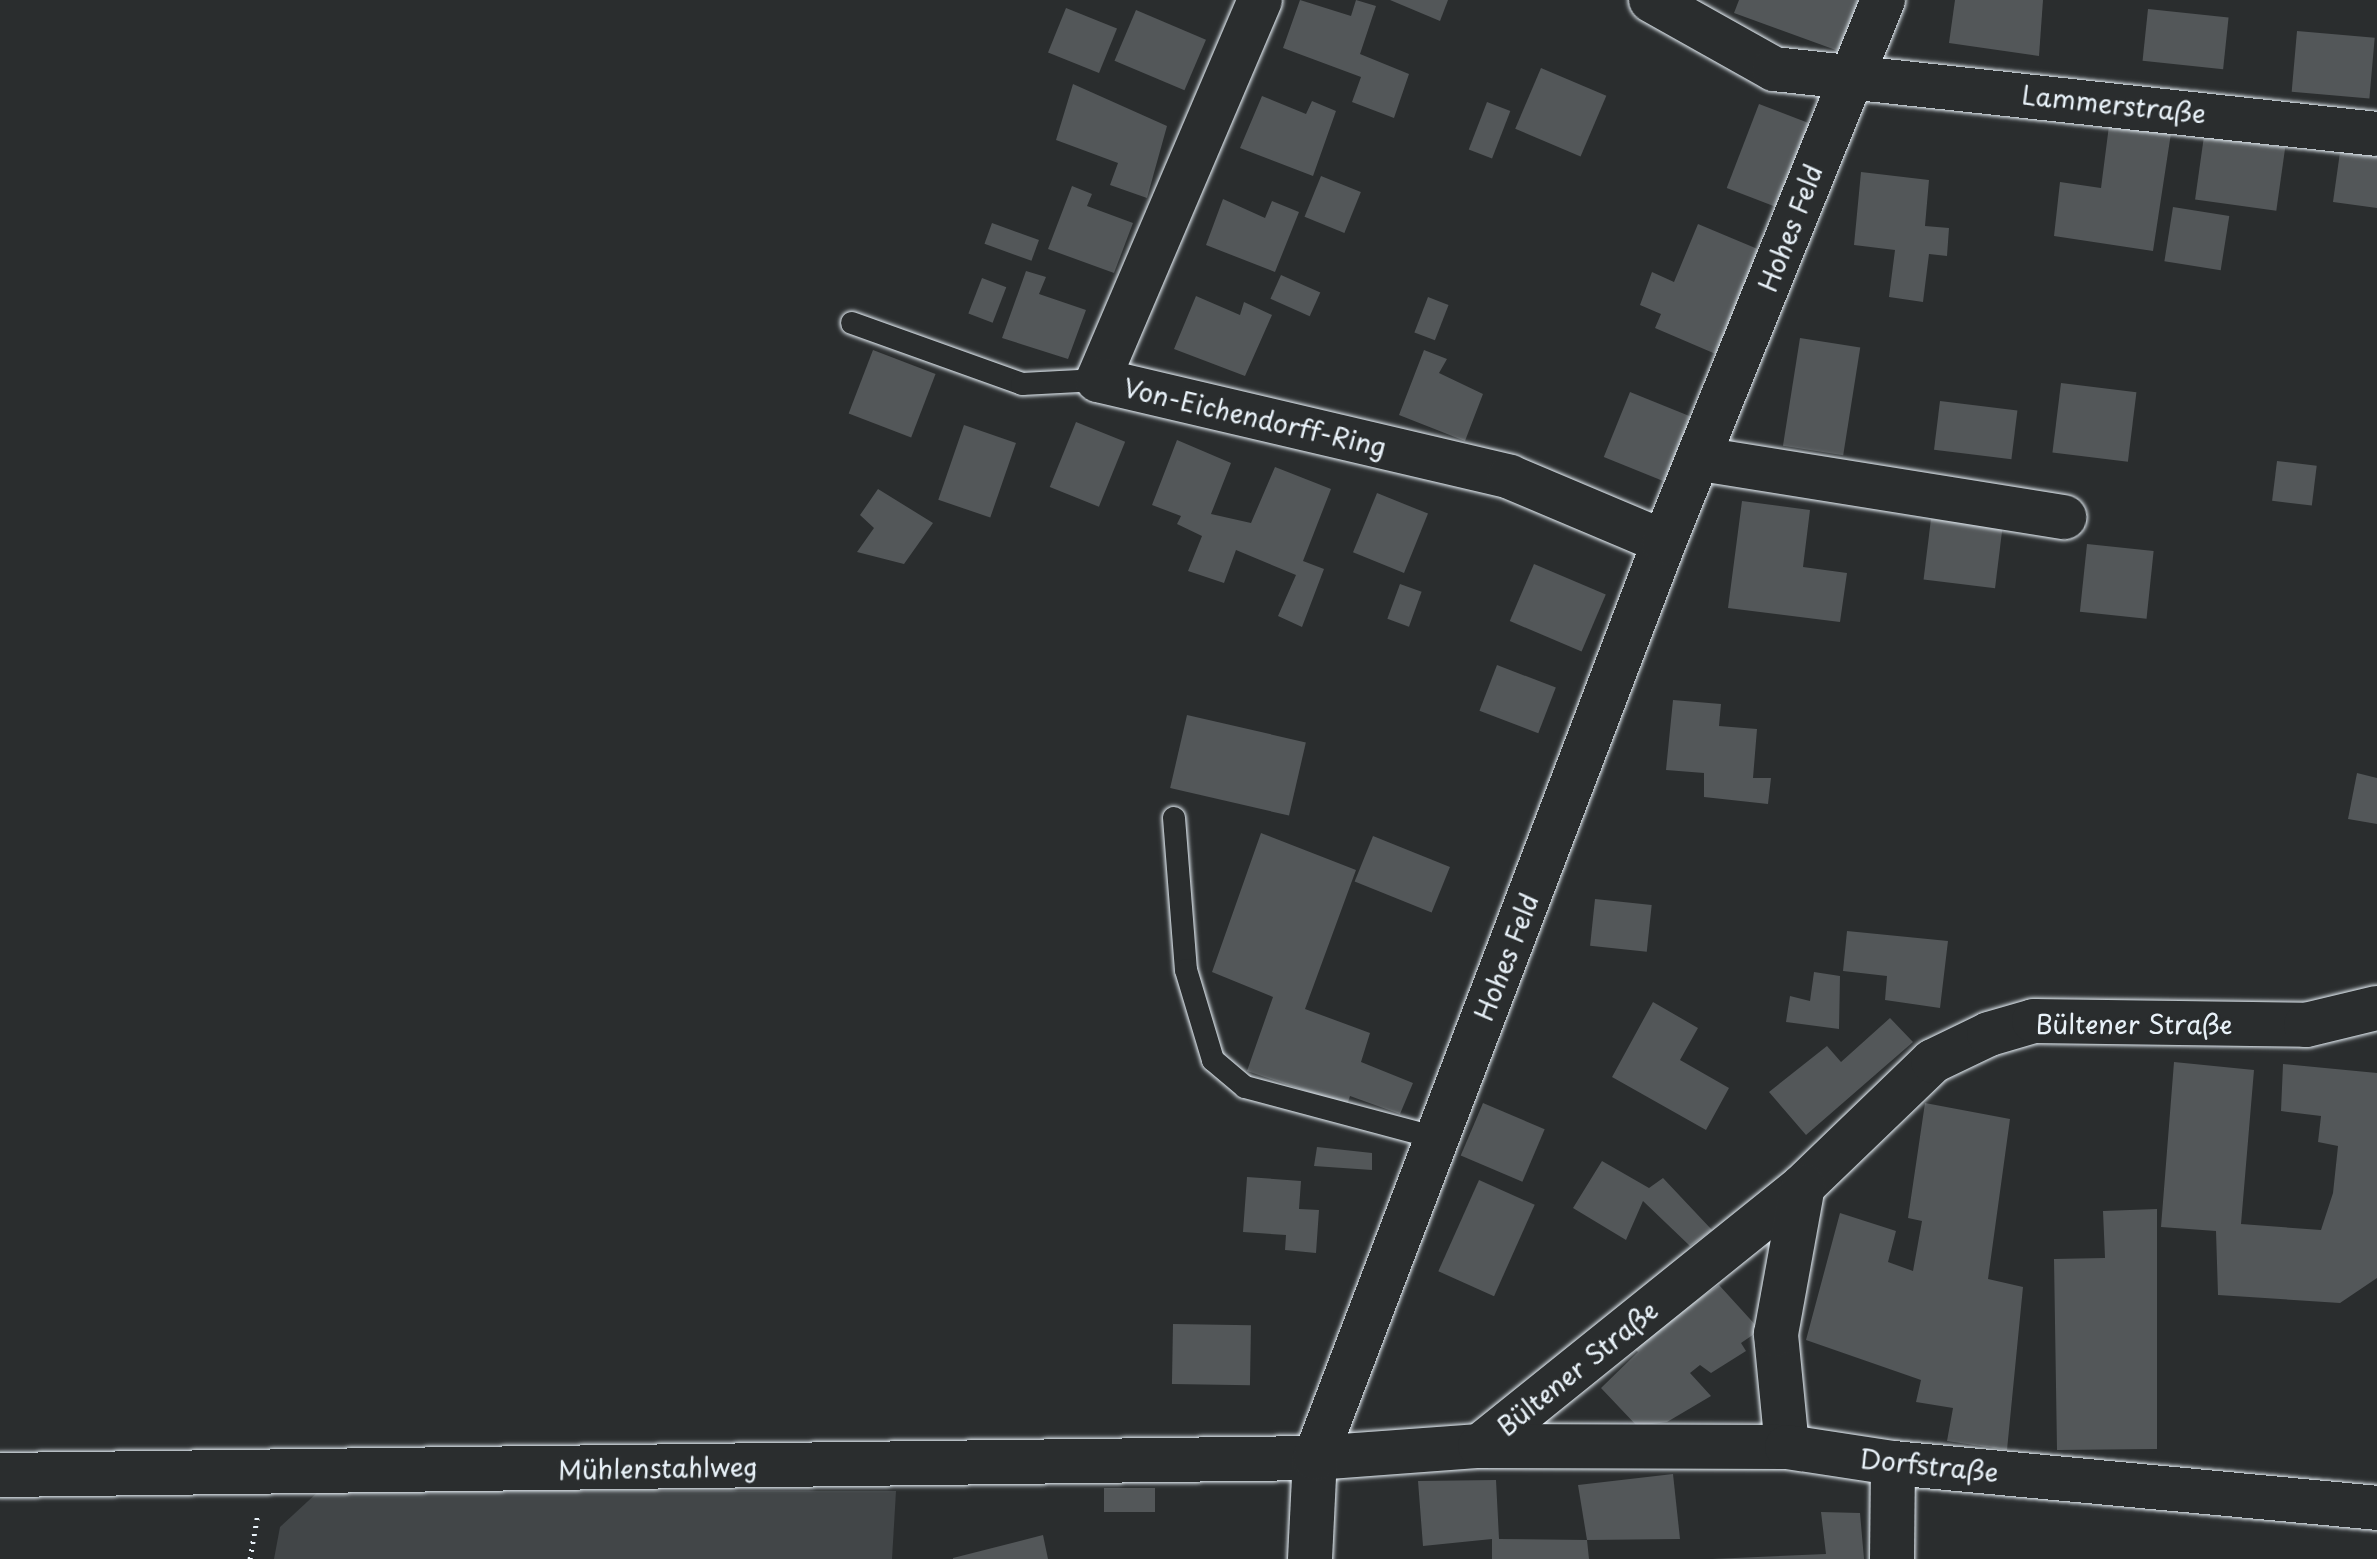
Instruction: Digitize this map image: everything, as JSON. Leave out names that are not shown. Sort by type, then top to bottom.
[{"type":"street","name":"Von-Eichendorff-Ring","points":[[1260,0],[1098,380],[1510,477],[1664,542]]},
{"type":"street","points":[[1651,0],[1774,69],[1850,74]]},
{"type":"street","name":"Hohes Feld","points":[[1310,1559],[1315,1458],[1664,542],[1701,459],[1850,74],[1883,0]]},
{"type":"street","name":"Lammerstraße","points":[[1850,74],[2377,134]]},
{"type":"street","points":[[1701,459],[2064,517]]},
{"type":"street","name":"Bültener Straße","points":[[1315,1458],[1480,1446],[1803,1186],[1933,1061],[1989,1034],[2034,1021],[2306,1025],[2377,1008]]},
{"type":"street","points":[[1787,1447],[1776,1334],[1803,1186]]},
{"type":"street","name":"Dorfstraße","points":[[1480,1446],[1787,1447],[1893,1463],[2377,1508]]},
{"type":"street","name":"Mühlenstahlweg","points":[[0,1475],[1315,1458]]},
{"type":"street","points":[[1892,1559],[1893,1463]]},
{"type":"lane","points":[[852,323],[1022,384],[1098,380]]},
{"type":"lane","points":[[1174,818],[1186,970],[1213,1060],[1245,1087],[1437,1138]]},
{"type":"shaded area","points":[[320,1490],[896,1491],[892,1559],[274,1559],[280,1527]]},
{"type":"building","points":[[1300,0],[1351,16],[1356,0],[1376,6],[1360,54],[1409,74],[1394,118],[1352,102],[1361,77],[1283,48]]},
{"type":"building","points":[[1390,0],[1448,0],[1440,21]]},
{"type":"building","points":[[1739,0],[1867,0],[1844,53],[1734,13]]},
{"type":"building","points":[[1955,0],[2043,0],[2039,56],[1949,43]]},
{"type":"building","points":[[1066,8],[1117,29],[1099,73],[1048,53]]},
{"type":"building","points":[[2148,9],[2229,17],[2223,69],[2143,61]]},
{"type":"building","points":[[1136,10],[1206,40],[1184,90],[1115,61]]},
{"type":"building","points":[[2297,31],[2375,38],[2369,99],[2292,92]]},
{"type":"building","points":[[1541,68],[1606,96],[1581,156],[1515,129]]},
{"type":"building","points":[[1073,84],[1167,126],[1147,198],[1110,185],[1118,163],[1056,140]]},
{"type":"building","points":[[1262,96],[1306,114],[1312,101],[1336,111],[1313,176],[1240,148]]},
{"type":"building","points":[[1487,102],[1510,111],[1492,159],[1469,150]]},
{"type":"building","points":[[1759,104],[1815,126],[1783,210],[1727,188]]},
{"type":"building","points":[[2111,110],[2173,120],[2153,251],[2054,236],[2060,182],[2101,188]]},
{"type":"building","points":[[2204,136],[2285,147],[2276,211],[2195,199]]},
{"type":"building","points":[[2341,145],[2377,150],[2377,208],[2333,202]]},
{"type":"building","points":[[1861,172],[1929,180],[1925,226],[1949,228],[1947,256],[1929,254],[1923,302],[1889,297],[1895,250],[1854,245]]},
{"type":"building","points":[[1321,176],[1361,192],[1344,233],[1305,217]]},
{"type":"building","points":[[1072,186],[1092,194],[1087,206],[1133,223],[1114,273],[1048,249]]},
{"type":"building","points":[[1223,199],[1265,218],[1272,201],[1299,212],[1275,272],[1206,245]]},
{"type":"building","points":[[2173,207],[2229,216],[2221,270],[2164,261]]},
{"type":"building","points":[[992,223],[1039,240],[1031,261],[984,244]]},
{"type":"building","points":[[1698,224],[1760,250],[1718,355],[1655,328],[1661,314],[1640,305],[1652,272],[1674,282]]},
{"type":"building","points":[[1026,271],[1046,277],[1039,294],[1086,310],[1068,359],[1002,338]]},
{"type":"building","points":[[1281,275],[1320,292],[1310,316],[1270,299]]},
{"type":"building","points":[[982,278],[1006,287],[993,323],[968,313]]},
{"type":"building","points":[[1196,296],[1240,315],[1244,302],[1272,315],[1245,376],[1174,349]]},
{"type":"building","points":[[1428,297],[1449,305],[1435,340],[1414,332]]},
{"type":"building","points":[[1800,338],[1860,348],[1843,455],[1783,446]]},
{"type":"building","points":[[873,350],[936,374],[911,437],[849,413]]},
{"type":"building","points":[[1424,350],[1447,359],[1439,373],[1483,394],[1465,441],[1399,415]]},
{"type":"building","points":[[2061,383],[2136,392],[2128,462],[2052,452]]},
{"type":"building","points":[[1630,392],[1693,417],[1667,482],[1604,457]]},
{"type":"building","points":[[1940,401],[2017,411],[2011,459],[1934,450]]},
{"type":"building","points":[[1076,422],[1125,442],[1099,507],[1050,487]]},
{"type":"building","points":[[964,425],[1016,443],[990,518],[938,500]]},
{"type":"building","points":[[1177,440],[1231,463],[1211,514],[1251,523],[1275,467],[1331,489],[1303,561],[1324,569],[1302,627],[1278,616],[1296,575],[1236,550],[1224,583],[1188,571],[1202,536],[1177,524],[1181,516],[1152,505]]},
{"type":"building","points":[[2277,461],[2317,466],[2312,506],[2272,501]]},
{"type":"building","points":[[878,489],[933,523],[904,564],[857,552],[874,528],[860,515]]},
{"type":"building","points":[[1377,493],[1428,514],[1404,573],[1353,552]]},
{"type":"building","points":[[1742,501],[1810,510],[1803,567],[1847,573],[1840,622],[1728,608]]},
{"type":"building","points":[[1931,519],[2002,528],[1995,588],[1924,580]]},
{"type":"building","points":[[2087,544],[2154,551],[2147,619],[2080,612]]},
{"type":"building","points":[[1534,564],[1606,594],[1582,652],[1510,621]]},
{"type":"building","points":[[1400,584],[1422,592],[1409,627],[1387,619]]},
{"type":"building","points":[[1497,665],[1556,688],[1538,733],[1479,711]]},
{"type":"building","points":[[1673,700],[1721,704],[1719,726],[1757,729],[1753,778],[1771,778],[1768,804],[1704,797],[1704,773],[1666,770]]},
{"type":"building","points":[[1187,715],[1306,742],[1289,816],[1170,788]]},
{"type":"building","points":[[2357,773],[2377,778],[2377,824],[2348,819]]},
{"type":"building","points":[[1261,833],[1356,870],[1305,1009],[1370,1033],[1361,1062],[1413,1083],[1400,1114],[1350,1096],[1347,1105],[1247,1071],[1273,997],[1212,972]]},
{"type":"building","points":[[1373,836],[1450,867],[1432,913],[1355,881]]},
{"type":"building","points":[[1595,899],[1652,905],[1647,952],[1590,946]]},
{"type":"building","points":[[1847,931],[1948,941],[1940,1008],[1885,1000],[1887,976],[1843,971]]},
{"type":"building","points":[[1814,972],[1840,976],[1839,1029],[1786,1022],[1790,996],[1810,1001]]},
{"type":"building","points":[[1653,1002],[1698,1028],[1680,1060],[1729,1088],[1706,1130],[1612,1077]]},
{"type":"building","points":[[1890,1018],[1913,1042],[1806,1135],[1769,1092],[1827,1046],[1841,1062]]},
{"type":"building","points":[[2174,1062],[2254,1070],[2241,1224],[2321,1230],[2333,1193],[2338,1146],[2318,1142],[2321,1116],[2281,1111],[2283,1064],[2377,1073],[2377,1278],[2340,1303],[2218,1295],[2216,1231],[2161,1227]]},
{"type":"building","points":[[1483,1103],[1545,1129],[1522,1182],[1461,1155]]},
{"type":"building","points":[[1925,1103],[2010,1119],[1988,1279],[2023,1287],[2007,1450],[1947,1441],[1953,1408],[1916,1402],[1921,1380],[1806,1340],[1840,1213],[1896,1231],[1888,1262],[1913,1271],[1922,1221],[1908,1218]]},
{"type":"building","points":[[1317,1147],[1372,1153],[1372,1170],[1314,1166]]},
{"type":"building","points":[[1602,1161],[1649,1188],[1663,1178],[1712,1230],[1690,1246],[1643,1201],[1626,1240],[1573,1208]]},
{"type":"building","points":[[1247,1177],[1301,1181],[1299,1209],[1319,1210],[1316,1253],[1285,1250],[1286,1235],[1243,1232]]},
{"type":"building","points":[[1479,1180],[1535,1205],[1494,1296],[1438,1271]]},
{"type":"building","points":[[2157,1209],[2157,1449],[2057,1450],[2054,1259],[2105,1258],[2103,1211]]},
{"type":"building","points":[[1719,1285],[1760,1330],[1741,1343],[1746,1351],[1711,1373],[1700,1365],[1690,1373],[1711,1396],[1667,1422],[1637,1426],[1601,1388],[1638,1352],[1632,1346]]},
{"type":"building","points":[[1173,1324],[1251,1325],[1250,1385],[1172,1384]]},
{"type":"building","points":[[1673,1474],[1680,1539],[1587,1540],[1578,1485]]},
{"type":"building","points":[[1496,1480],[1499,1539],[1587,1540],[1589,1559],[1492,1559],[1492,1539],[1423,1546],[1418,1481]]},
{"type":"building","points":[[1104,1488],[1155,1488],[1155,1512],[1104,1512]]},
{"type":"building","points":[[1821,1512],[1860,1513],[1864,1559],[1712,1559],[1826,1554]]},
{"type":"building","points":[[1043,1535],[1048,1559],[953,1559],[953,1558]]}]
